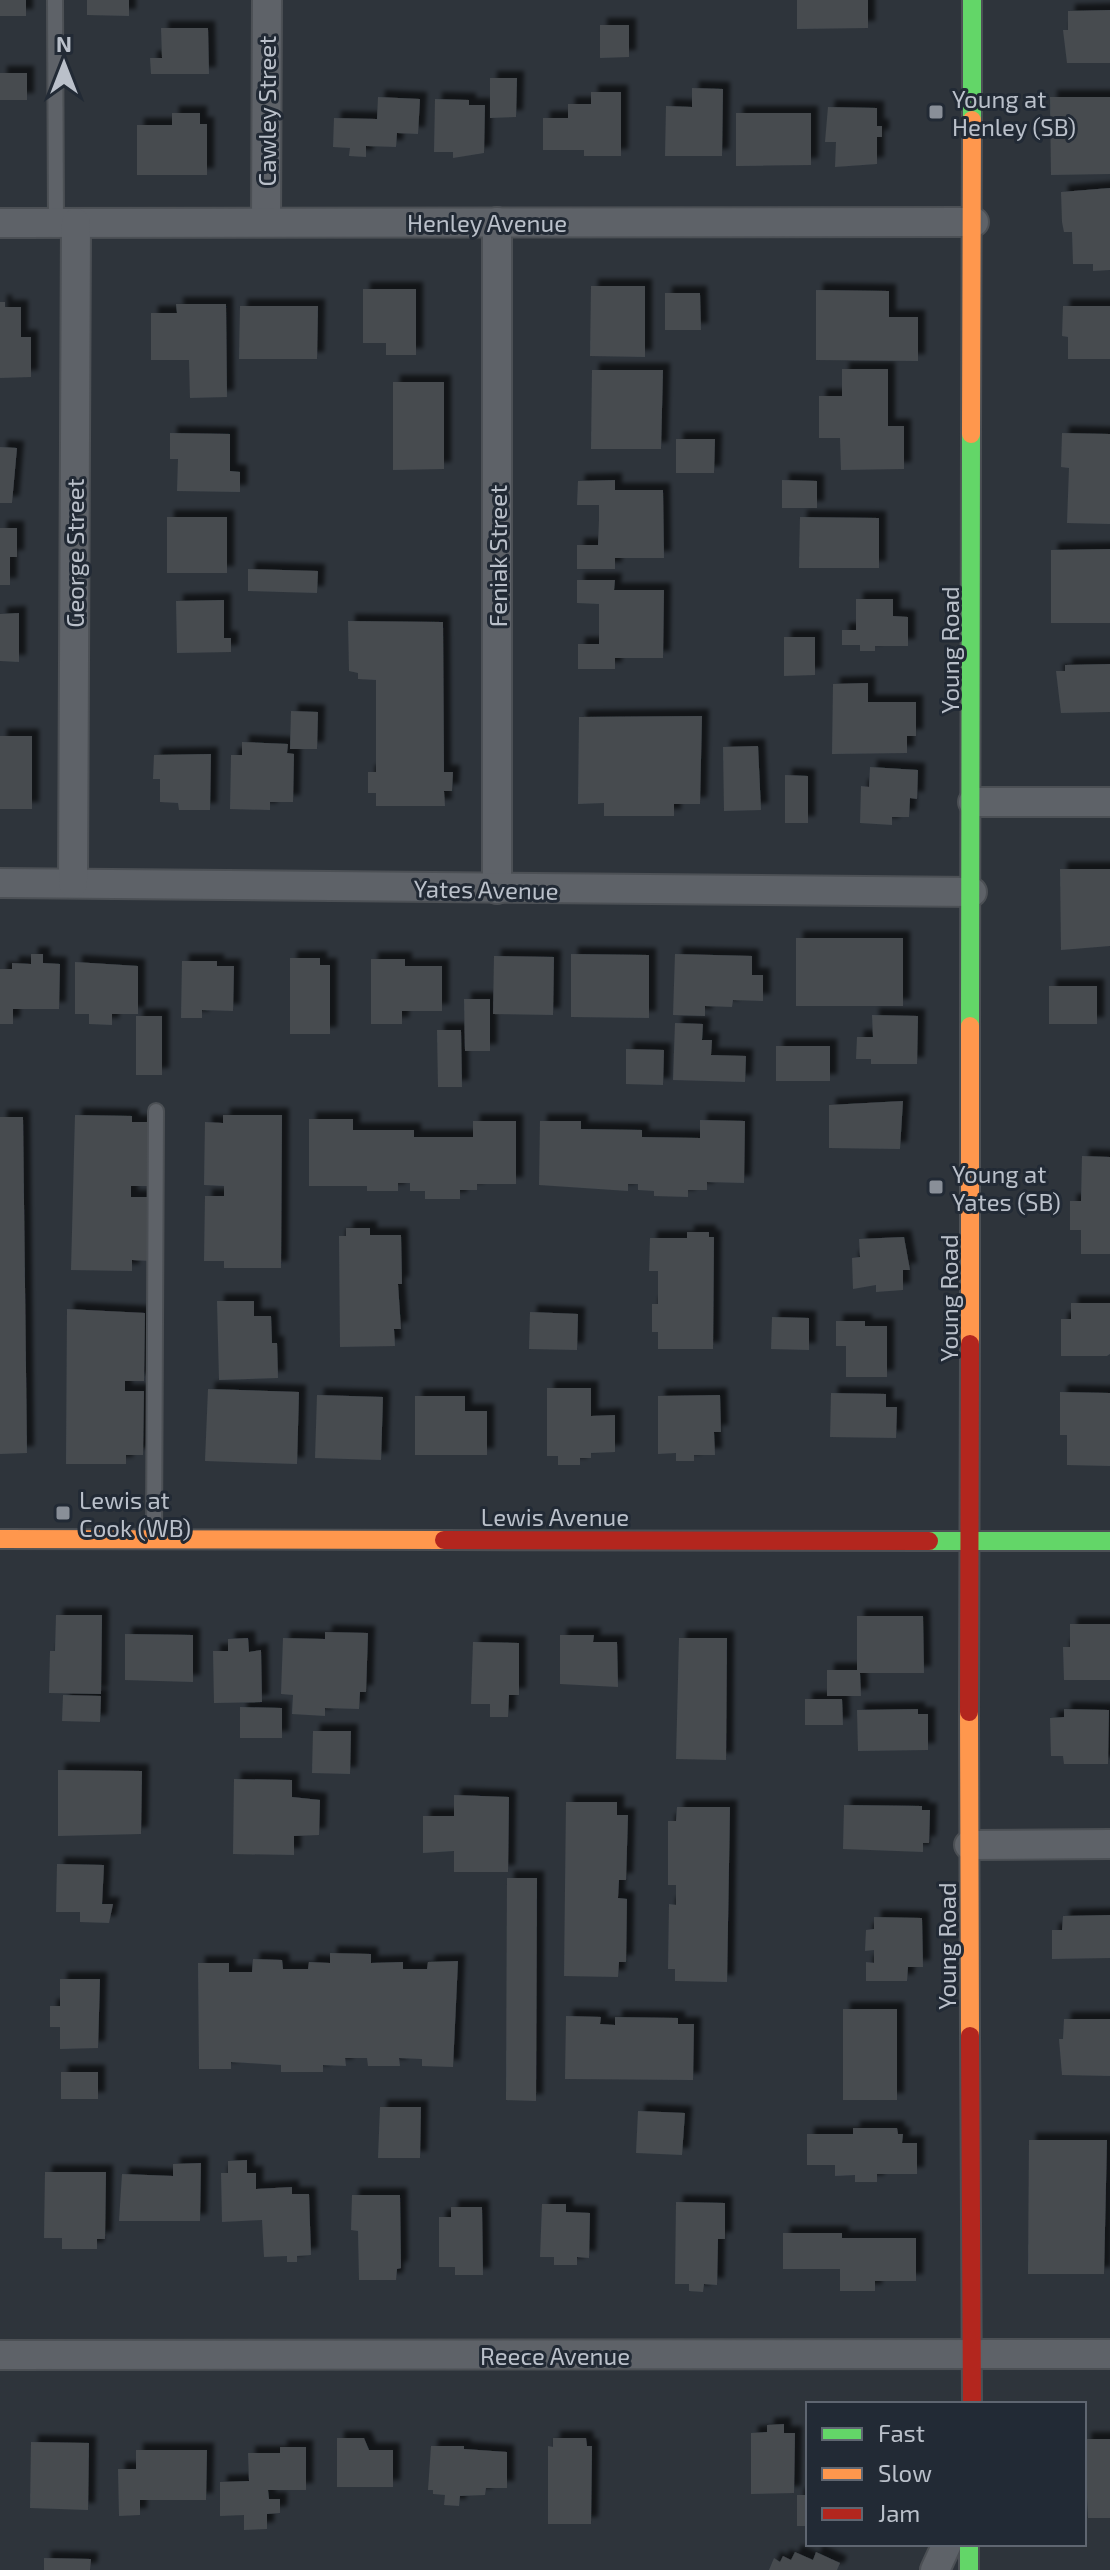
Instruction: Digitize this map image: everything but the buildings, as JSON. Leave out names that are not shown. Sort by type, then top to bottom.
[{"type":"street","name":"Cawley Street","points":[[266,222],[267,0]]},
{"type":"street","name":"Young Road","points":[[972,0],[969,1845],[972,2402]]},
{"type":"street","name":"Feniak Street","points":[[497,222],[497,889]]},
{"type":"street","name":"Henley Avenue","points":[[0,223],[974,222]]},
{"type":"street","name":"George Street","points":[[66,223],[73,883]]},
{"type":"street","points":[[973,802],[1110,802]]},
{"type":"street","name":"Yates Avenue","points":[[0,883],[972,892]]},
{"type":"street","name":"Lewis Avenue","points":[[0,1539],[1110,1541]]},
{"type":"street","points":[[969,1845],[1110,1844]]},
{"type":"street","name":"Reece Avenue","points":[[0,2355],[1110,2354]]},
{"type":"street","points":[[935,2570],[946,2546]]},
{"type":"street","points":[[969,2546],[969,2570]]},
{"type":"lane","points":[[55,0],[66,223]]},
{"type":"lane","points":[[154,1539],[156,1111]]},
{"type":"traffic: fast","points":[[972,0],[972,120]]},
{"type":"traffic: fast","points":[[970,1026],[971,434]]},
{"type":"traffic: fast","points":[[929,1541],[1110,1541]]},
{"type":"traffic: fast","points":[[969,2546],[969,2570]]},
{"type":"traffic: slow","points":[[971,434],[972,120]]},
{"type":"traffic: slow","points":[[970,1026],[970,1344]]},
{"type":"traffic: slow","points":[[0,1539],[444,1540]]},
{"type":"traffic: slow","points":[[969,1712],[970,2036]]},
{"type":"traffic: jam","points":[[969,1712],[970,1344]]},
{"type":"traffic: jam","points":[[444,1540],[929,1541]]},
{"type":"traffic: jam","points":[[970,2036],[972,2402]]},
{"type":"place","name":"Young at Henley (SB)","points":[[936,112]]},
{"type":"place","name":"Young at Yates (SB)","points":[[936,1187]]},
{"type":"place","name":"Lewis at Cook (WB)","points":[[63,1513]]}]
